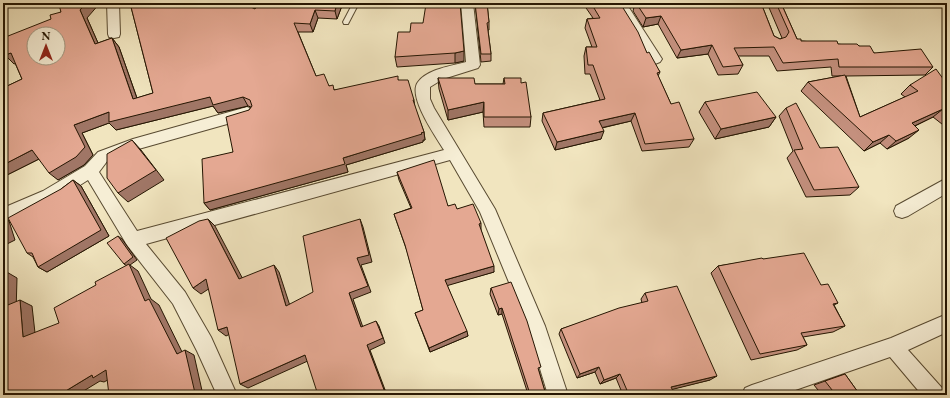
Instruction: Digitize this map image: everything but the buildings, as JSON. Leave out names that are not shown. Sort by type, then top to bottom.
[{"type":"street","points":[[113,3],[114,34]]},
{"type":"street","points":[[467,3],[473,65],[438,76],[423,85],[423,99],[427,109],[487,209],[536,326],[558,395]]},
{"type":"street","points":[[620,3],[655,59]]},
{"type":"street","points":[[3,215],[49,196],[90,171],[103,156],[133,145],[248,113]]},
{"type":"street","points":[[134,240],[454,153]]},
{"type":"street","points":[[90,171],[134,240],[179,298],[204,344],[227,395]]},
{"type":"street","points":[[902,211],[947,185]]},
{"type":"street","points":[[752,395],[894,347],[947,323]]},
{"type":"street","points":[[894,347],[935,395]]},
{"type":"lane","points":[[346,22],[356,3]]}]
